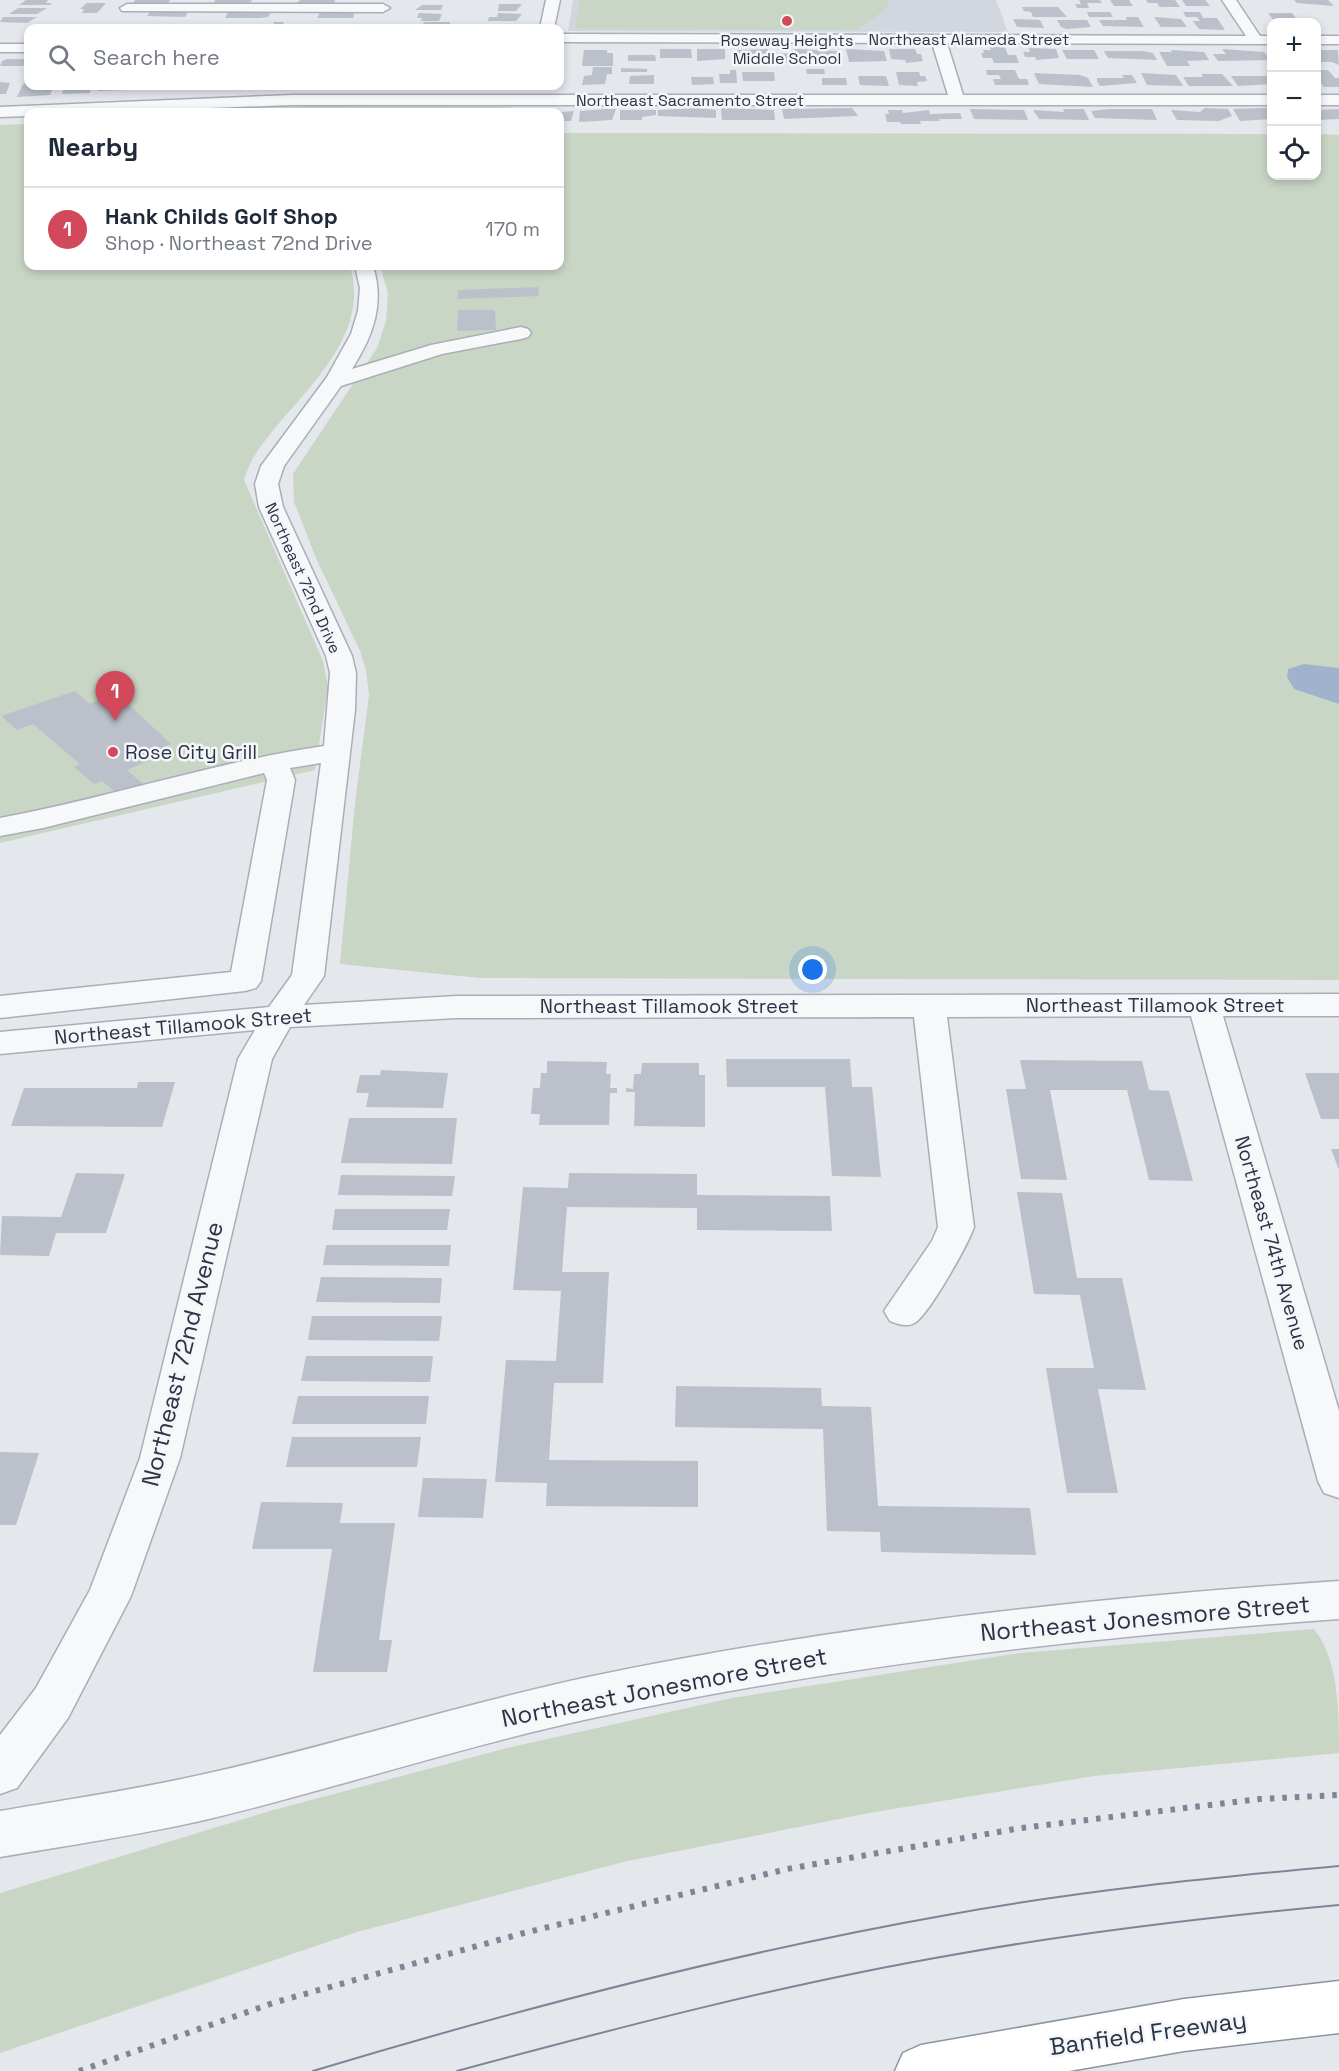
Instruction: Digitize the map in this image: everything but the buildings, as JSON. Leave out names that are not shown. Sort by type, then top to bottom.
[{"type":"highway","name":"Banfield Freeway","points":[[921,2071],[1184,2025],[1339,2007]]},
{"type":"street","points":[[548,24],[553,0]]},
{"type":"street","points":[[1229,0],[1256,40]]},
{"type":"street","points":[[127,8],[381,4],[386,24]]},
{"type":"street","name":"Northeast Alameda Street","points":[[564,38],[1267,40]]},
{"type":"street","points":[[938,39],[957,100]]},
{"type":"street","points":[[1321,40],[1339,40]]},
{"type":"street","points":[[0,48],[24,48]]},
{"type":"street","points":[[293,100],[297,93],[303,90]]},
{"type":"street","name":"Northeast Sacramento Street","points":[[98,108],[532,93],[957,100],[1267,100]]},
{"type":"street","points":[[1321,100],[1339,100]]},
{"type":"street","name":"Northeast Sacramento Street","points":[[0,112],[24,111]]},
{"type":"street","points":[[0,120],[24,120]]},
{"type":"street","name":"Northeast 72nd Drive","points":[[279,1017],[308,976],[344,689],[339,656],[271,507],[267,490],[269,474],[274,464],[356,346],[366,322],[370,295],[365,270]]},
{"type":"street","points":[[332,382],[438,350],[521,333]]},
{"type":"street","points":[[0,827],[53,817],[274,762],[336,753]]},
{"type":"street","points":[[0,1007],[245,981],[281,780],[274,762]]},
{"type":"street","points":[[903,1311],[950,1246],[956,1227],[929,1005]]},
{"type":"street","name":"Northeast Tillamook Street","points":[[0,1043],[279,1017],[457,1007],[1339,1005]]},
{"type":"street","name":"Northeast 74th Avenue","points":[[1204,1006],[1339,1481]]},
{"type":"street","name":"Northeast 72nd Avenue","points":[[0,1772],[52,1703],[110,1596],[160,1458],[255,1059],[279,1017]]},
{"type":"street","name":"Northeast Jonesmore Street","points":[[0,1834],[155,1808],[592,1697],[720,1673],[850,1651],[1026,1626],[1339,1600]]},
{"type":"shaded area","name":"Roseway Heights Middle School","points":[[573,0],[996,0],[1008,32],[568,31]]},
{"type":"green space","name":"Roseway Heights Middle School","points":[[580,0],[888,0],[889,7],[856,30],[575,29]]},
{"type":"green space","points":[[312,106],[511,107],[511,108],[259,108]]},
{"type":"green space","points":[[24,124],[24,270],[351,270],[354,294],[350,320],[340,344],[325,368],[255,455],[244,480],[323,661],[328,687],[315,770],[0,843],[0,125]]},
{"type":"green space","points":[[564,133],[1267,134],[1267,180],[1321,180],[1321,134],[1339,135],[1339,980],[480,978],[340,964],[355,803],[369,695],[366,670],[360,651],[316,558],[294,502],[293,474],[377,348],[386,321],[388,293],[381,270],[564,270]]},
{"type":"green space","points":[[1314,1629],[1322,1642],[1333,1671],[1338,1704],[1339,1753],[1094,1776],[869,1813],[623,1862],[357,1932],[0,2053],[0,1893],[270,1811],[507,1748],[732,1698],[1020,1653]]},
{"type":"water","points":[[1304,664],[1339,668],[1339,704],[1294,689],[1287,677],[1288,669]]},
{"type":"tram line","points":[[313,2071],[549,2004],[707,1964],[867,1930],[996,1906],[1094,1892],[1339,1866]]},
{"type":"tram line","points":[[457,2071],[703,2007],[889,1967],[1096,1932],[1339,1905]]},
{"type":"railway","points":[[79,2071],[276,2002],[524,1933],[787,1869],[1021,1828],[1260,1799],[1339,1795]]},
{"type":"place","name":"Roseway Heights Middle School","points":[[787,21]]},
{"type":"place","name":"Hank Childs Golf Shop","points":[[115,721]]},
{"type":"place","name":"Rose City Grill","points":[[113,752]]}]
